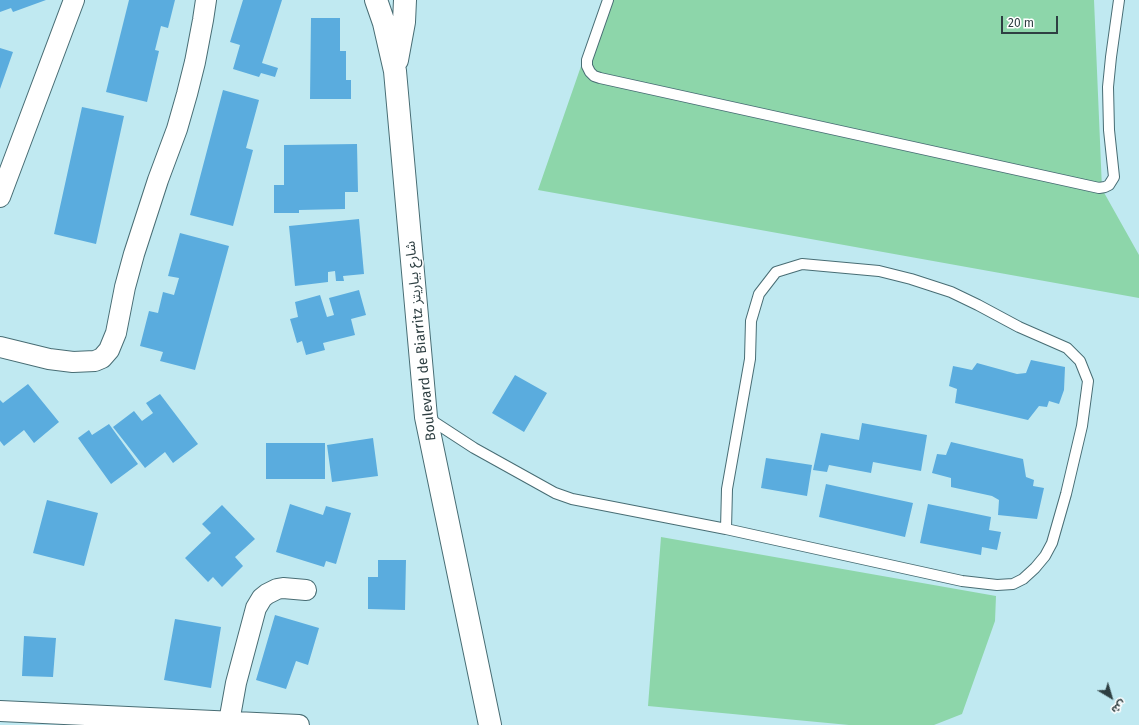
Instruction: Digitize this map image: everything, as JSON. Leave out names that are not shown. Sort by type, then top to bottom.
[{"type":"street","points":[[0,197],[74,0]]},
{"type":"street","points":[[0,347],[49,359],[73,362],[95,361],[102,358],[109,350],[116,333],[125,287],[136,247],[188,94],[197,55],[206,0]]},
{"type":"street","name":"Boulevard de Biarritz شارع بياريتز","points":[[376,0],[384,24],[394,71],[426,417],[490,725]]},
{"type":"street","name":"Boulevard de Biarritz شارع بياريتز","points":[[394,71],[400,47],[405,0]]},
{"type":"street","points":[[229,722],[236,683],[256,608],[262,598],[277,589],[283,588],[306,590]]},
{"type":"street","points":[[0,711],[165,722],[229,722],[299,725]]},
{"type":"lane","points":[[608,0],[588,60],[590,72],[594,76],[1104,188],[1110,185],[1114,177],[1109,130],[1108,87],[1110,57],[1120,0]]},
{"type":"lane","points":[[426,417],[474,448],[555,493],[572,498],[726,529],[962,581],[997,585],[1012,584],[1023,579],[1029,574],[1045,556],[1052,543],[1082,426],[1088,381],[1080,361],[1066,348],[1019,327],[978,305],[951,292],[911,279],[879,271],[802,264],[776,272],[759,294],[751,322],[750,359],[727,489],[726,529]]},
{"type":"green space","points":[[604,0],[1094,0],[1102,189],[1139,255],[1139,298],[538,190]]},
{"type":"green space","points":[[661,537],[996,596],[995,621],[962,714],[934,725],[849,725],[648,706]]},
{"type":"building","points":[[0,0],[46,0],[13,12],[11,8],[0,12]]},
{"type":"building","points":[[129,0],[175,0],[168,28],[161,26],[155,50],[159,51],[147,102],[106,92]]},
{"type":"building","points":[[243,0],[282,0],[262,63],[278,68],[275,77],[261,73],[259,77],[233,69],[240,45],[230,42]]},
{"type":"building","points":[[311,18],[340,18],[340,51],[346,51],[346,80],[351,80],[351,99],[310,99]]},
{"type":"building","points":[[0,48],[13,52],[0,89]]},
{"type":"building","points":[[223,90],[259,100],[246,148],[253,150],[233,226],[190,215]]},
{"type":"building","points":[[82,107],[124,116],[96,244],[54,234]]},
{"type":"building","points":[[357,144],[358,192],[345,192],[345,209],[299,210],[299,213],[274,213],[274,185],[284,185],[284,145]]},
{"type":"building","points":[[359,219],[364,274],[343,276],[344,281],[336,281],[335,271],[328,272],[328,282],[295,286],[289,226]]},
{"type":"building","points":[[180,233],[229,246],[195,370],[160,361],[163,352],[140,346],[149,311],[158,313],[163,292],[174,295],[179,278],[168,276]]},
{"type":"building","points":[[359,290],[366,315],[351,319],[355,335],[323,343],[325,350],[306,355],[302,341],[297,343],[290,319],[298,317],[295,302],[320,295],[327,317],[334,315],[329,298]]},
{"type":"building","points":[[1031,360],[1065,367],[1064,390],[1059,404],[1049,401],[1047,407],[1039,406],[1028,420],[955,403],[957,389],[949,386],[953,366],[972,370],[977,363],[1017,374],[1026,373]]},
{"type":"building","points":[[515,375],[547,393],[524,432],[492,413]]},
{"type":"building","points":[[28,384],[59,422],[34,443],[24,430],[4,446],[0,441],[0,400],[3,403]]},
{"type":"building","points":[[160,394],[198,444],[173,463],[165,452],[145,468],[113,427],[134,411],[142,421],[153,413],[146,403]]},
{"type":"building","points":[[862,423],[927,435],[921,471],[873,462],[871,473],[829,465],[827,472],[813,470],[821,433],[859,440]]},
{"type":"building","points":[[109,424],[138,464],[111,484],[78,438],[89,430],[92,435]]},
{"type":"building","points":[[373,438],[378,476],[332,482],[327,445]]},
{"type":"building","points":[[951,442],[1023,459],[1026,477],[1034,480],[1033,486],[1044,488],[1037,519],[998,515],[999,500],[992,496],[951,487],[951,478],[932,473],[937,454],[946,455]]},
{"type":"building","points":[[266,443],[325,443],[325,479],[266,479]]},
{"type":"building","points":[[766,458],[812,465],[807,496],[761,488]]},
{"type":"building","points":[[826,484],[913,503],[905,537],[819,517]]},
{"type":"building","points":[[47,500],[98,513],[84,566],[33,553]]},
{"type":"building","points":[[290,504],[323,515],[326,506],[351,513],[336,564],[326,561],[324,567],[276,552]]},
{"type":"building","points":[[928,504],[991,517],[989,530],[1001,532],[997,550],[982,547],[981,555],[920,543]]},
{"type":"building","points":[[222,505],[255,539],[235,557],[243,566],[222,587],[213,577],[208,582],[185,558],[211,533],[202,524]]},
{"type":"building","points":[[378,560],[406,560],[405,610],[368,609],[368,577],[378,577]]},
{"type":"building","points":[[275,615],[319,628],[308,665],[296,661],[286,689],[256,680]]},
{"type":"building","points":[[175,619],[221,627],[211,688],[164,680]]},
{"type":"building","points":[[24,636],[56,638],[53,677],[22,676]]}]
